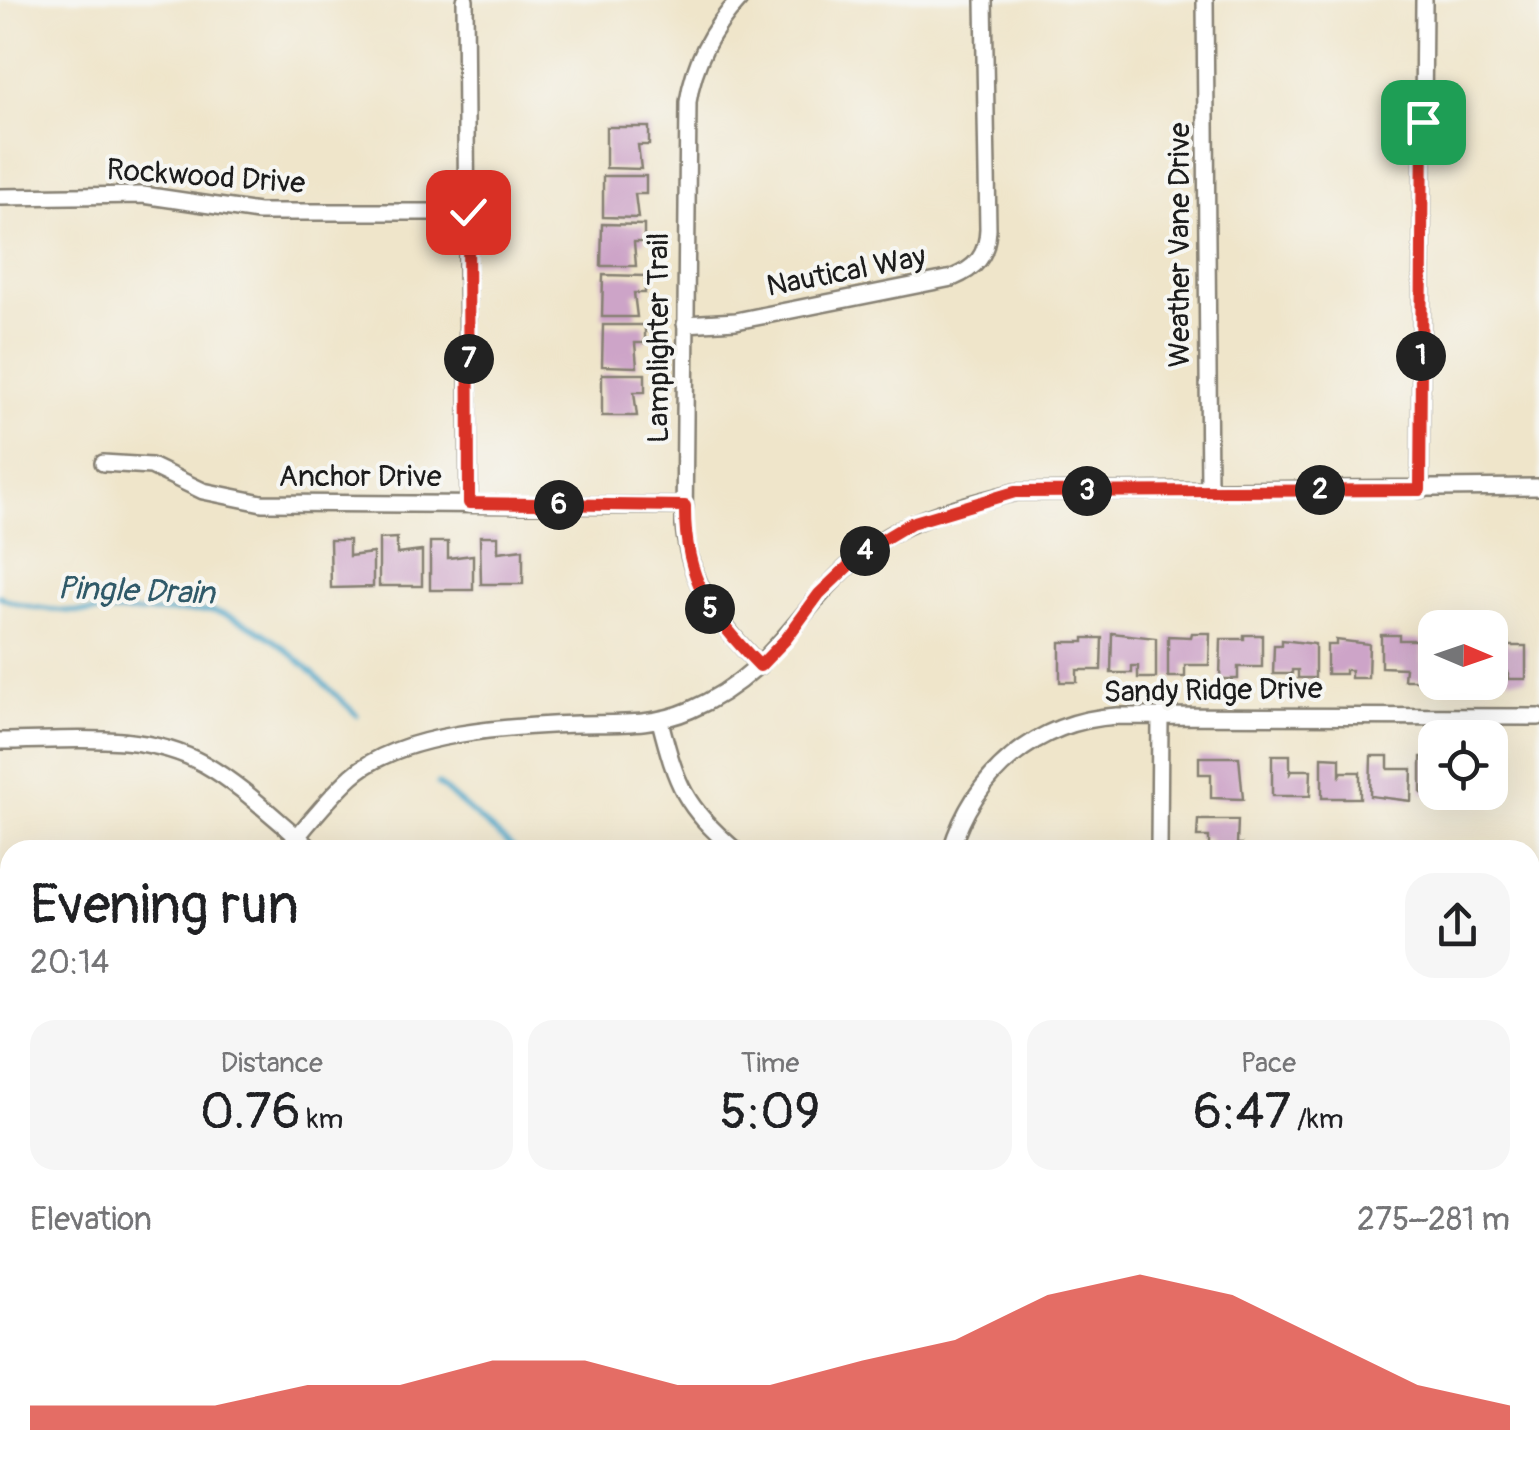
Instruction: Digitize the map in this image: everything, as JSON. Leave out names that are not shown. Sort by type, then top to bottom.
[{"type":"street","points":[[466,0],[469,503]]},
{"type":"street","name":"Lamplighter Trail","points":[[739,0],[715,28],[690,92],[685,506],[690,562],[704,600],[726,631],[760,666]]},
{"type":"street","name":"Nautical Way","points":[[685,324],[736,322],[952,278],[974,269],[987,245],[988,230],[984,0]]},
{"type":"street","name":"Weather Vane Drive","points":[[1205,0],[1209,490]]},
{"type":"street","points":[[1420,490],[1424,0]]},
{"type":"street","name":"Rockwood Drive","points":[[0,197],[142,195],[258,212],[468,212]]},
{"type":"street","name":"Anchor Drive","points":[[103,463],[151,466],[204,491],[240,501],[685,506]]},
{"type":"street","points":[[296,840],[354,774],[400,750],[506,726],[660,721],[706,702],[760,666],[819,594],[864,551],[911,523],[1015,492],[1539,488]]},
{"type":"street","points":[[1159,840],[1160,716]]},
{"type":"street","name":"Sandy Ridge Drive","points":[[955,840],[972,800],[993,772],[1041,736],[1086,720],[1160,716],[1539,717]]},
{"type":"street","points":[[660,721],[673,770],[692,808],[725,840]]},
{"type":"street","points":[[0,741],[117,741],[171,750],[219,774],[288,840]]},
{"type":"building","points":[[606,127],[649,127],[649,145],[638,145],[641,169],[606,168]]},
{"type":"building","points":[[603,176],[646,176],[646,194],[635,194],[638,218],[603,217]]},
{"type":"building","points":[[602,224],[644,225],[644,242],[634,242],[636,266],[601,266]]},
{"type":"building","points":[[603,275],[645,276],[645,293],[634,293],[637,317],[602,317]]},
{"type":"building","points":[[603,325],[645,325],[645,343],[635,343],[637,367],[602,366]]},
{"type":"building","points":[[602,374],[645,374],[645,392],[634,392],[637,416],[602,416]]},
{"type":"building","points":[[480,536],[498,536],[498,552],[523,549],[523,584],[481,584]]},
{"type":"building","points":[[397,538],[397,554],[422,551],[422,586],[379,586],[379,539]]},
{"type":"building","points":[[330,540],[349,540],[349,556],[373,553],[373,587],[331,588]]},
{"type":"building","points":[[430,542],[448,542],[448,558],[473,555],[473,590],[430,590]]},
{"type":"building","points":[[1112,633],[1156,638],[1156,678],[1138,678],[1138,666],[1132,666],[1132,673],[1111,673]]},
{"type":"building","points":[[1192,633],[1210,633],[1209,665],[1185,665],[1185,677],[1168,677],[1168,636],[1191,637]]},
{"type":"building","points":[[1244,635],[1262,635],[1262,667],[1238,667],[1238,679],[1220,679],[1221,639],[1244,639]]},
{"type":"building","points":[[1381,635],[1418,640],[1418,680],[1404,680],[1405,668],[1381,667]]},
{"type":"building","points":[[1084,638],[1102,638],[1101,670],[1077,670],[1077,682],[1060,682],[1060,642],[1084,642]]},
{"type":"building","points":[[1282,640],[1315,644],[1315,678],[1298,678],[1298,670],[1292,670],[1292,674],[1273,674],[1274,645],[1282,645]]},
{"type":"building","points":[[1336,640],[1369,644],[1368,678],[1351,678],[1351,670],[1327,674],[1327,645],[1336,645]]},
{"type":"building","points":[[1508,646],[1526,646],[1526,679],[1508,679]]},
{"type":"building","points":[[1272,755],[1290,755],[1290,773],[1311,770],[1310,796],[1272,796]]},
{"type":"building","points":[[1371,756],[1388,756],[1388,769],[1412,769],[1411,801],[1370,796]]},
{"type":"building","points":[[1199,757],[1239,757],[1243,799],[1211,798],[1211,774],[1199,774]]},
{"type":"building","points":[[1322,757],[1340,758],[1340,775],[1360,772],[1360,798],[1322,798]]},
{"type":"building","points":[[1198,820],[1238,820],[1237,840],[1197,837]]},
{"type":"waterway","name":"Pingle Drain","points":[[0,596],[18,604],[70,611],[212,611],[234,618],[290,653],[357,715]]},
{"type":"waterway","name":"Pingle Drain","points":[[438,784],[504,840]]},
{"type":"route","points":[[468,212],[469,503],[685,506],[686,543],[704,600],[726,631],[760,666],[819,594],[864,551],[911,523],[1015,492],[1420,490],[1423,122]]}]
